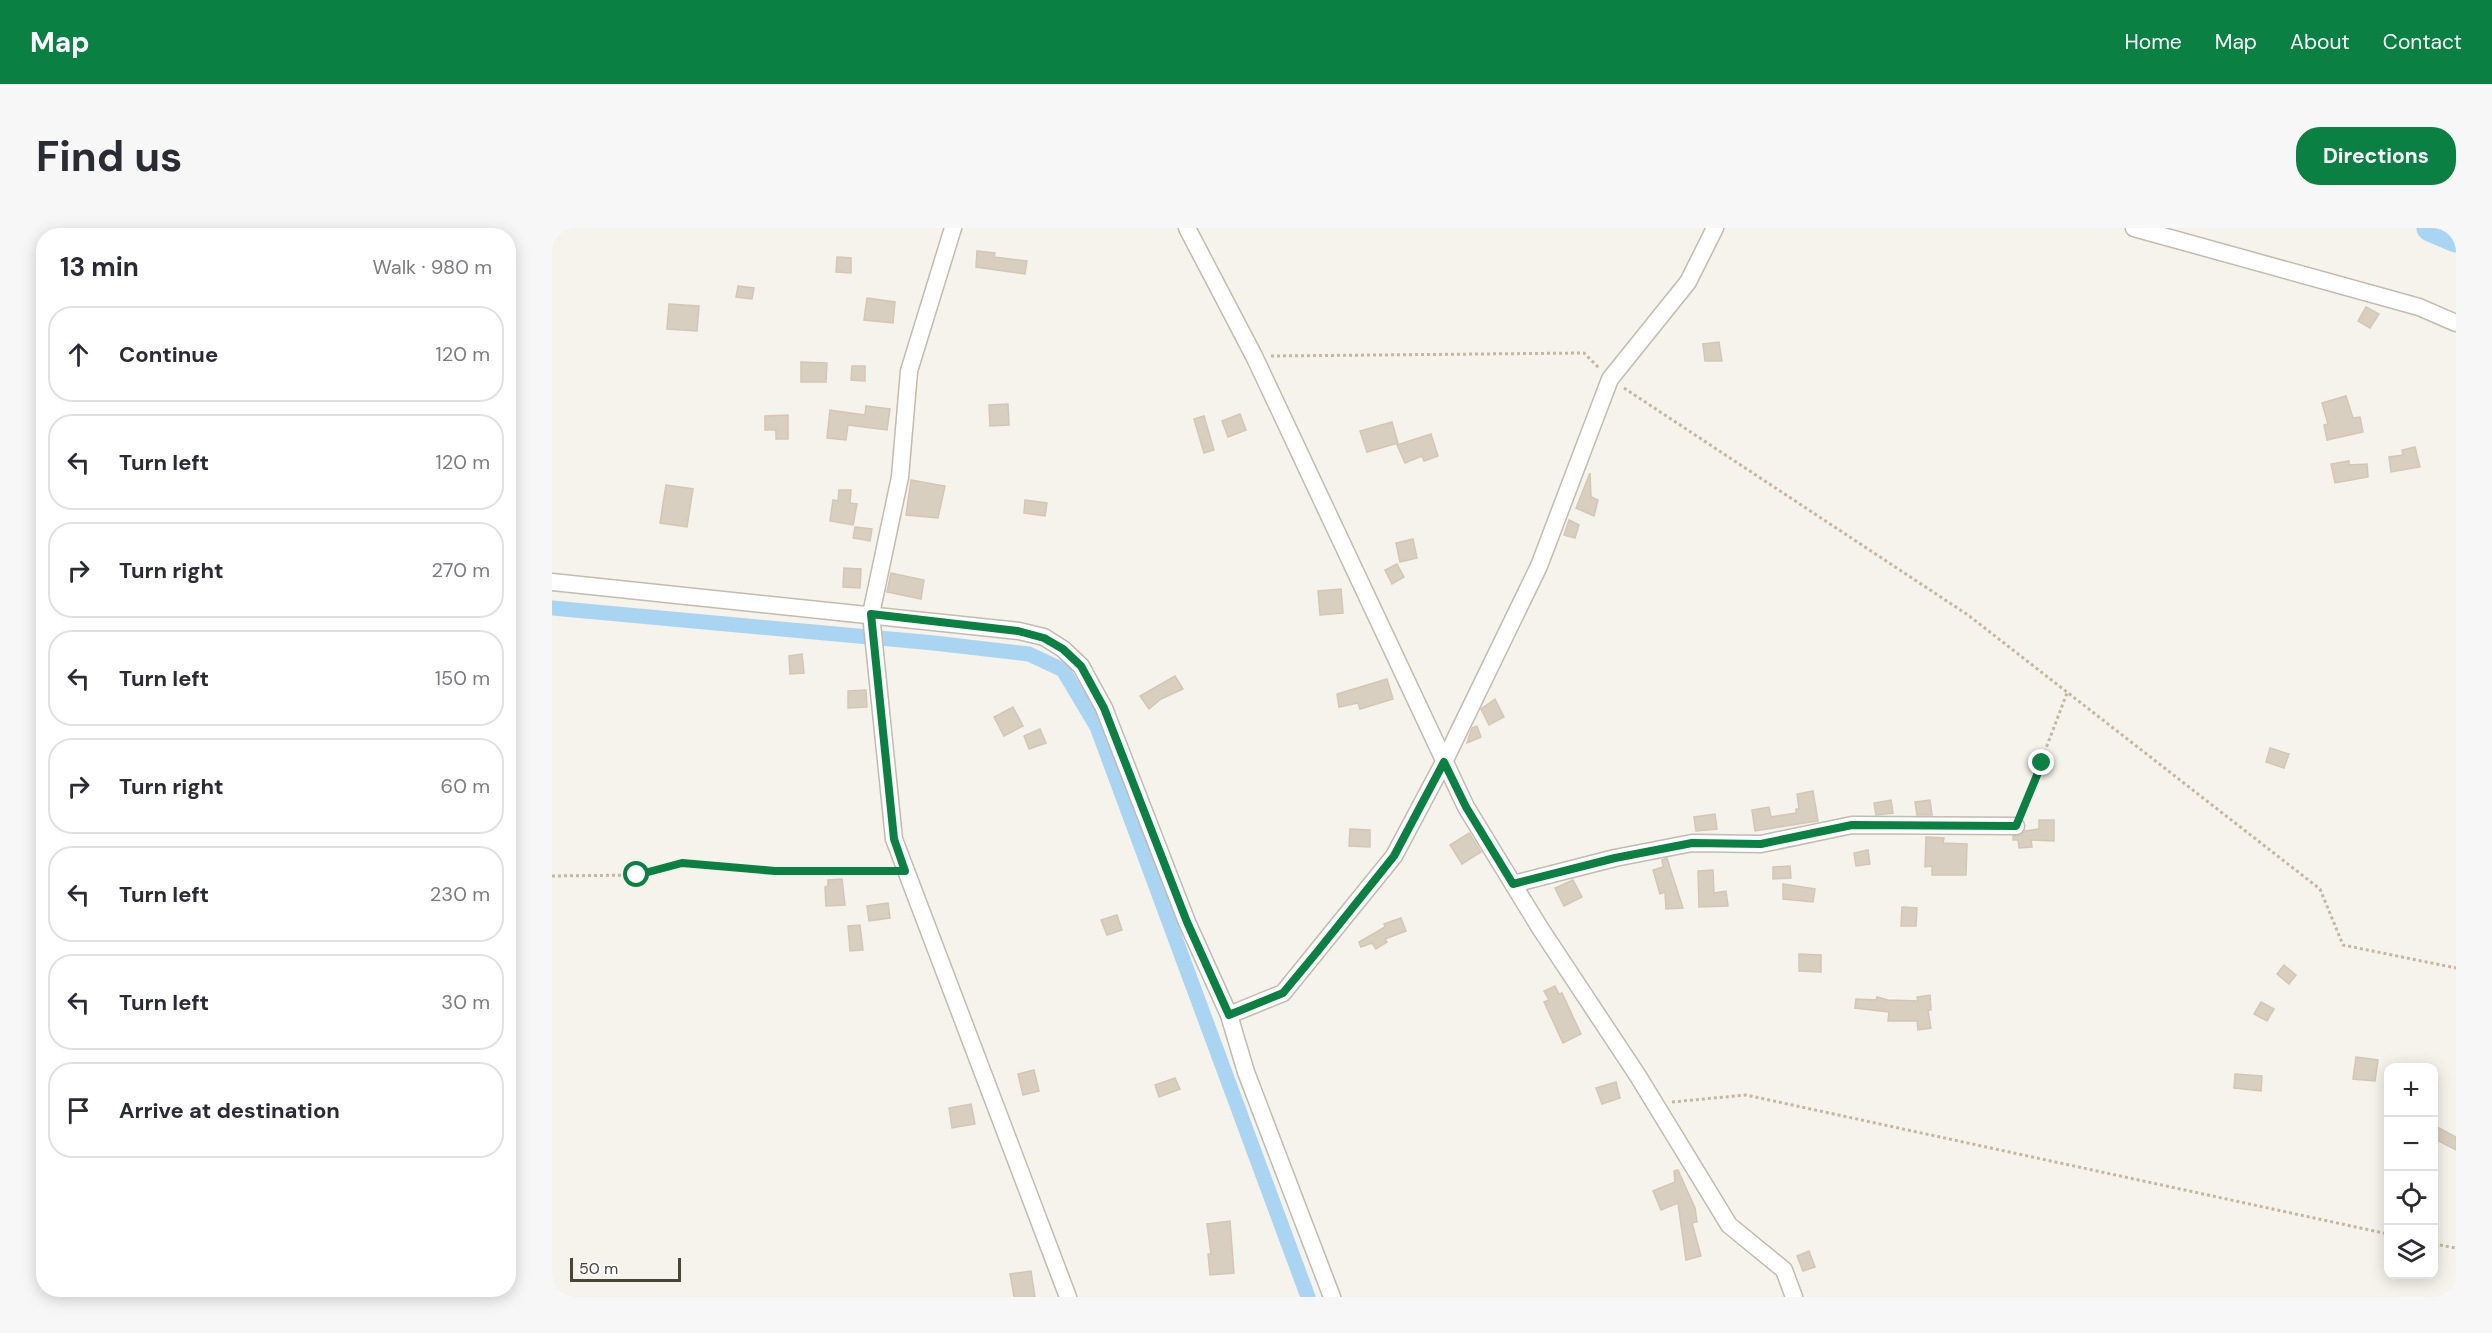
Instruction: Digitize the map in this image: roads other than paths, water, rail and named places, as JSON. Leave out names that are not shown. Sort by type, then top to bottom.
[{"type":"street","points":[[953,228],[909,371],[900,477],[871,614],[894,839],[1068,1297]]},
{"type":"street","points":[[1187,228],[1254,356],[1466,807],[1655,1104],[1729,1225],[1784,1270],[1794,1297]]},
{"type":"street","points":[[1229,1015],[1283,993],[1394,856],[1444,762],[1539,566],[1610,379],[1688,282],[1714,228]]},
{"type":"street","points":[[2134,228],[2419,307],[2456,323]]},
{"type":"street","points":[[552,582],[1018,631],[1044,638],[1063,649],[1081,666],[1104,708],[1187,922],[1229,1015],[1246,1072],[1332,1297]]},
{"type":"street","points":[[1513,884],[1615,858],[1692,843],[1761,844],[1852,825],[2016,826]]},
{"type":"waterway","points":[[2430,228],[2456,239]]},
{"type":"waterway","points":[[552,608],[934,643],[1029,654],[1063,670],[1097,727],[1308,1297]]}]
